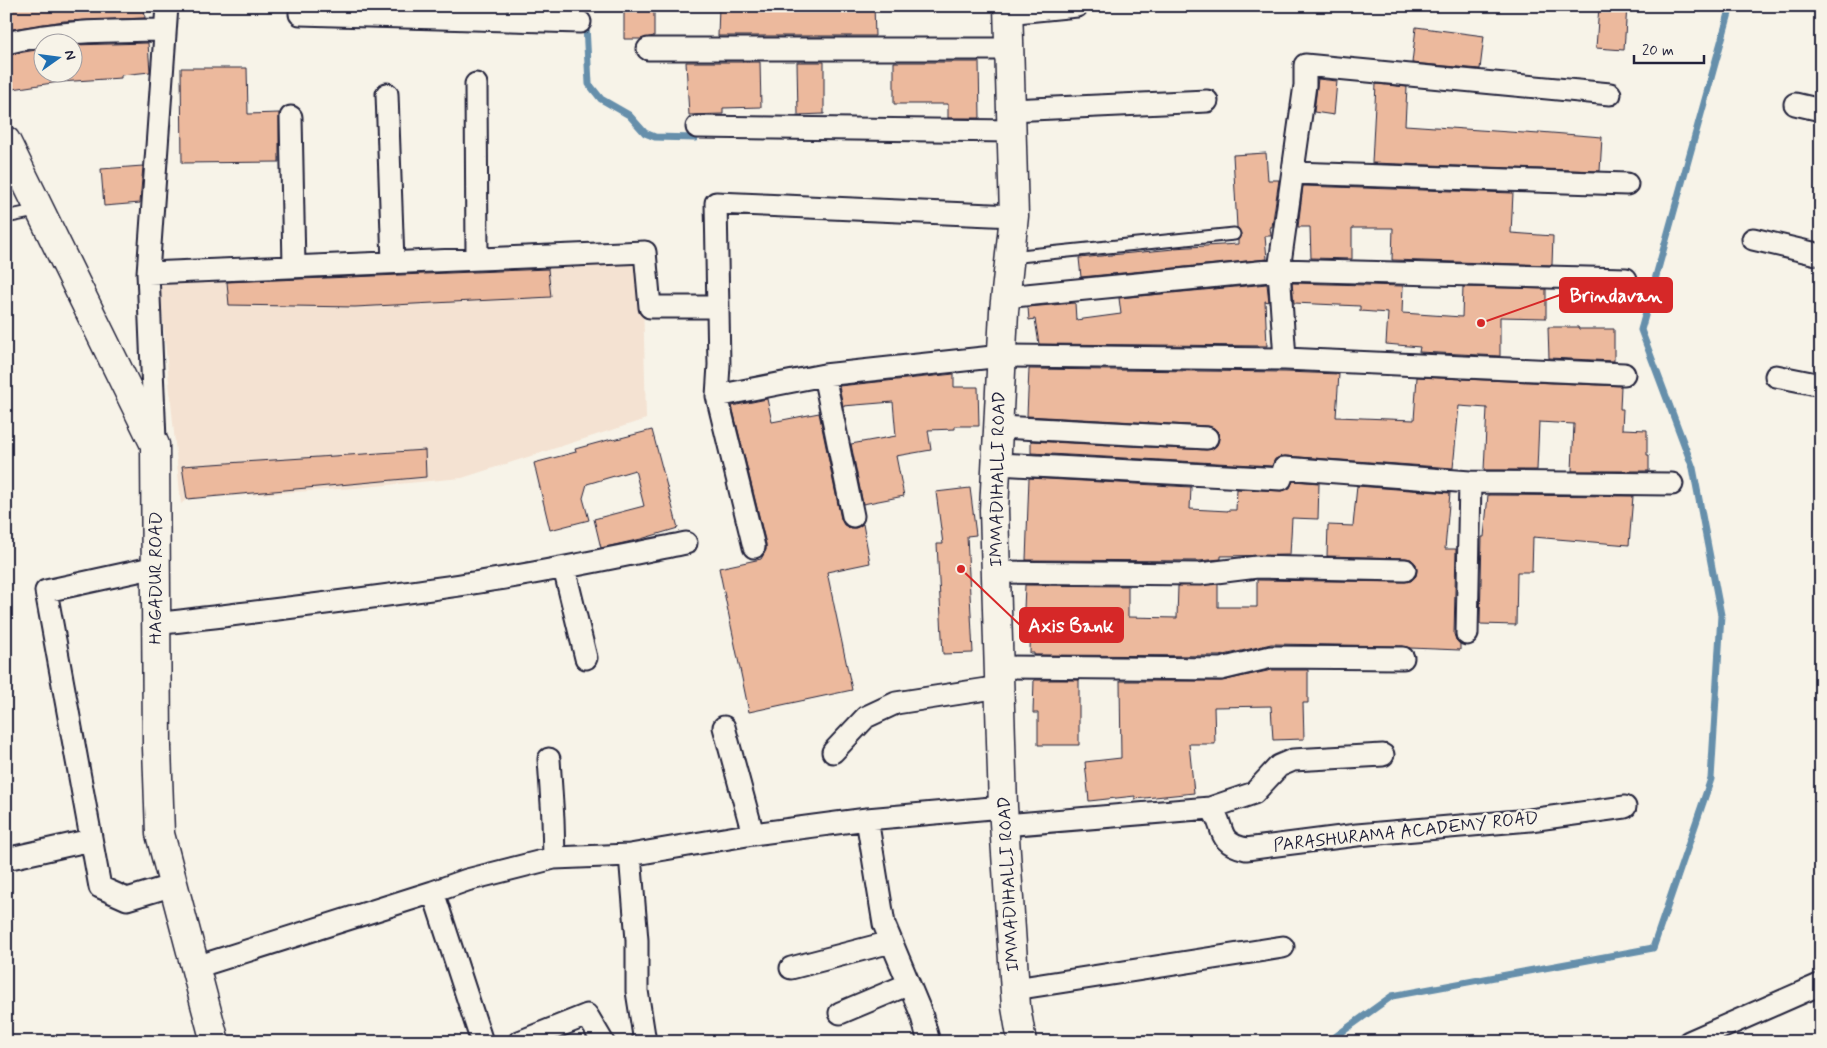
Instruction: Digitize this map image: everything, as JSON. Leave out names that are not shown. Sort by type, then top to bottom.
[{"type":"street","points":[[155,446],[148,273],[167,6]]},
{"type":"street","points":[[300,6],[300,14],[580,22]]},
{"type":"street","points":[[1008,10],[1077,6]]},
{"type":"street","name":"IMMADIHALLI ROAD","points":[[1008,10],[1014,216],[1005,297],[998,464],[994,510],[1004,816],[1015,989],[1022,1042]]},
{"type":"street","points":[[6,43],[34,36],[67,32],[165,30]]},
{"type":"street","points":[[648,49],[1009,48]]},
{"type":"street","points":[[1285,359],[1279,270],[1305,85],[1305,65],[1610,94]]},
{"type":"street","points":[[476,84],[477,258]]},
{"type":"street","points":[[387,94],[393,262]]},
{"type":"street","points":[[697,126],[1011,121],[1207,100]]},
{"type":"street","points":[[1795,104],[1821,110]]},
{"type":"street","points":[[290,117],[294,266]]},
{"type":"street","name":"HAGADUR ROAD","points":[[6,141],[155,446],[157,746],[160,834],[215,1042]]},
{"type":"street","points":[[1293,173],[1627,184]]},
{"type":"street","points":[[754,547],[717,396],[719,365],[716,203],[1014,216]]},
{"type":"street","points":[[1753,240],[1821,255]]},
{"type":"street","points":[[148,273],[645,252],[650,307],[718,307]]},
{"type":"street","points":[[1005,297],[1279,270],[1626,280]]},
{"type":"street","points":[[717,396],[824,375],[1002,356],[1285,359],[1624,374]]},
{"type":"street","points":[[824,375],[853,516]]},
{"type":"street","points":[[1776,376],[1821,385]]},
{"type":"street","points":[[999,427],[1207,438]]},
{"type":"street","points":[[998,464],[1281,479],[1284,468],[1470,482],[1672,484]]},
{"type":"street","points":[[1467,634],[1470,482]]},
{"type":"street","points":[[156,624],[490,581],[686,543]]},
{"type":"street","points":[[156,567],[46,591],[100,887],[128,898],[174,885]]},
{"type":"street","points":[[996,572],[1200,574],[1257,567],[1405,570]]},
{"type":"street","points":[[564,568],[586,658]]},
{"type":"street","points":[[833,752],[866,717],[896,702],[999,677],[1221,669],[1272,657],[1403,658]]},
{"type":"street","points":[[724,727],[753,834]]},
{"type":"street","points":[[196,967],[467,880],[554,858],[630,855],[753,834],[866,819],[1210,808],[1254,793],[1279,766],[1293,760],[1383,755]]},
{"type":"street","points":[[549,759],[554,858]]},
{"type":"street","name":"PARASHURAMA ACADEMY ROAD","points":[[1210,808],[1218,819],[1220,829],[1226,840],[1237,847],[1246,849],[1367,834],[1530,820],[1625,807]]},
{"type":"street","points":[[866,819],[884,924],[921,1013],[929,1042]]},
{"type":"street","points":[[6,859],[91,840]]},
{"type":"street","points":[[630,855],[637,940],[637,991],[645,1042]]},
{"type":"street","points":[[433,892],[482,1042]]},
{"type":"street","points":[[791,968],[891,942]]},
{"type":"street","points":[[1015,989],[1283,947]]},
{"type":"street","points":[[840,1013],[909,984]]},
{"type":"street","points":[[1689,1042],[1821,984]]},
{"type":"street","points":[[519,1042],[587,1015],[603,1042]]},
{"type":"lane","points":[[6,217],[40,210]]},
{"type":"lane","points":[[1010,257],[1234,234]]},
{"type":"shaded area","points":[[642,258],[646,419],[462,478],[354,488],[187,499],[181,504],[159,280]]},
{"type":"building","points":[[6,6],[144,6],[145,18],[64,21],[6,30]]},
{"type":"building","points":[[624,6],[654,6],[654,36],[641,39],[624,39]]},
{"type":"building","points":[[719,6],[874,6],[875,36],[718,36]]},
{"type":"building","points":[[1599,6],[1627,6],[1624,50],[1596,48]]},
{"type":"building","points":[[1416,27],[1484,36],[1480,69],[1412,63]]},
{"type":"building","points":[[148,43],[150,72],[121,75],[121,78],[82,81],[82,45]]},
{"type":"building","points":[[32,51],[32,82],[59,82],[6,90],[6,55]]},
{"type":"building","points":[[686,62],[760,62],[761,107],[723,108],[723,114],[689,115]]},
{"type":"building","points":[[797,62],[824,62],[824,114],[798,115]]},
{"type":"building","points":[[894,62],[979,62],[980,118],[948,118],[948,104],[894,104]]},
{"type":"building","points":[[181,68],[247,68],[248,114],[279,113],[279,162],[182,163]]},
{"type":"building","points":[[1318,79],[1337,81],[1334,115],[1314,112]]},
{"type":"building","points":[[1376,84],[1407,87],[1405,125],[1602,137],[1600,171],[1372,163]]},
{"type":"building","points":[[1266,153],[1268,180],[1279,180],[1272,227],[1270,227],[1271,236],[1265,236],[1267,259],[1081,277],[1079,258],[1173,248],[1238,244],[1241,234],[1237,227],[1233,155]]},
{"type":"building","points":[[143,166],[140,203],[104,206],[101,169]]},
{"type":"building","points":[[1303,186],[1513,193],[1511,233],[1553,236],[1552,265],[1392,260],[1393,228],[1352,228],[1352,259],[1311,258],[1310,227],[1298,227]]},
{"type":"building","points":[[548,269],[551,297],[355,307],[229,305],[227,282]]},
{"type":"building","points":[[1292,283],[1403,286],[1402,313],[1462,317],[1463,287],[1546,289],[1546,318],[1500,317],[1500,356],[1419,352],[1420,347],[1386,344],[1388,313],[1360,311],[1360,306],[1294,303]]},
{"type":"building","points":[[1267,284],[1269,302],[1265,301],[1267,346],[1039,344],[1035,319],[1029,320],[1028,307],[1075,303],[1076,320],[1121,314],[1119,298]]},
{"type":"building","points":[[1548,327],[1614,329],[1614,361],[1549,358]]},
{"type":"building","points":[[1029,369],[1339,374],[1336,417],[1414,420],[1417,377],[1621,386],[1620,409],[1623,409],[1622,429],[1647,430],[1649,471],[1572,471],[1574,424],[1539,422],[1537,470],[1484,470],[1487,408],[1459,406],[1453,468],[1285,456],[1275,459],[1272,466],[1031,453],[1031,441],[1206,450],[1212,449],[1217,445],[1219,438],[1218,432],[1208,426],[1027,416]]},
{"type":"building","points":[[954,374],[954,387],[978,387],[979,426],[955,426],[955,429],[928,430],[931,450],[896,456],[904,496],[863,504],[851,444],[896,436],[893,402],[843,406],[839,386]]},
{"type":"building","points":[[767,399],[772,422],[819,413],[841,519],[844,525],[850,528],[856,528],[863,524],[870,563],[827,572],[852,690],[749,712],[719,568],[761,559],[766,550],[732,406]]},
{"type":"building","points":[[652,430],[678,528],[601,548],[594,519],[644,506],[635,470],[587,484],[583,498],[589,520],[550,530],[534,463],[576,452],[575,449]]},
{"type":"building","points":[[425,450],[426,477],[187,499],[182,466]]},
{"type":"building","points":[[1029,478],[1191,487],[1190,509],[1228,511],[1236,510],[1237,489],[1281,491],[1290,488],[1293,481],[1319,483],[1318,519],[1292,518],[1290,555],[1221,556],[1221,559],[1199,561],[1026,560]]},
{"type":"building","points":[[1357,486],[1450,493],[1445,549],[1456,549],[1454,634],[1460,644],[1460,650],[1410,648],[1403,646],[1271,644],[1220,656],[1034,655],[1034,653],[1030,653],[1031,609],[1024,609],[1025,585],[1128,586],[1128,617],[1177,618],[1178,586],[1218,584],[1218,607],[1257,607],[1257,580],[1411,581],[1416,576],[1417,570],[1416,564],[1411,559],[1327,556],[1328,525],[1353,526]]},
{"type":"building","points":[[970,488],[976,535],[967,536],[973,653],[943,654],[937,544],[943,544],[936,492]]},
{"type":"building","points":[[1488,495],[1633,496],[1629,545],[1533,537],[1532,572],[1517,572],[1516,625],[1480,624],[1482,537],[1484,537]]},
{"type":"building","points":[[1272,670],[1308,670],[1308,703],[1303,703],[1304,739],[1273,740],[1271,706],[1214,707],[1215,744],[1189,744],[1194,793],[1135,799],[1135,796],[1089,801],[1085,762],[1121,758],[1120,681],[1221,681]]},
{"type":"building","points":[[1034,680],[1079,680],[1079,745],[1038,745],[1038,713],[1033,713]]},
{"type":"waterway","points":[[585,6],[589,84],[601,99],[629,115],[645,133],[655,137],[695,138]]},
{"type":"waterway","points":[[1328,1042],[1392,996],[1653,948],[1711,779],[1721,615],[1693,468],[1641,330],[1731,6]]},
{"type":"place","name":"Brindavan","points":[[1481,323]]},
{"type":"place","name":"Axis Bank","points":[[961,569]]}]
